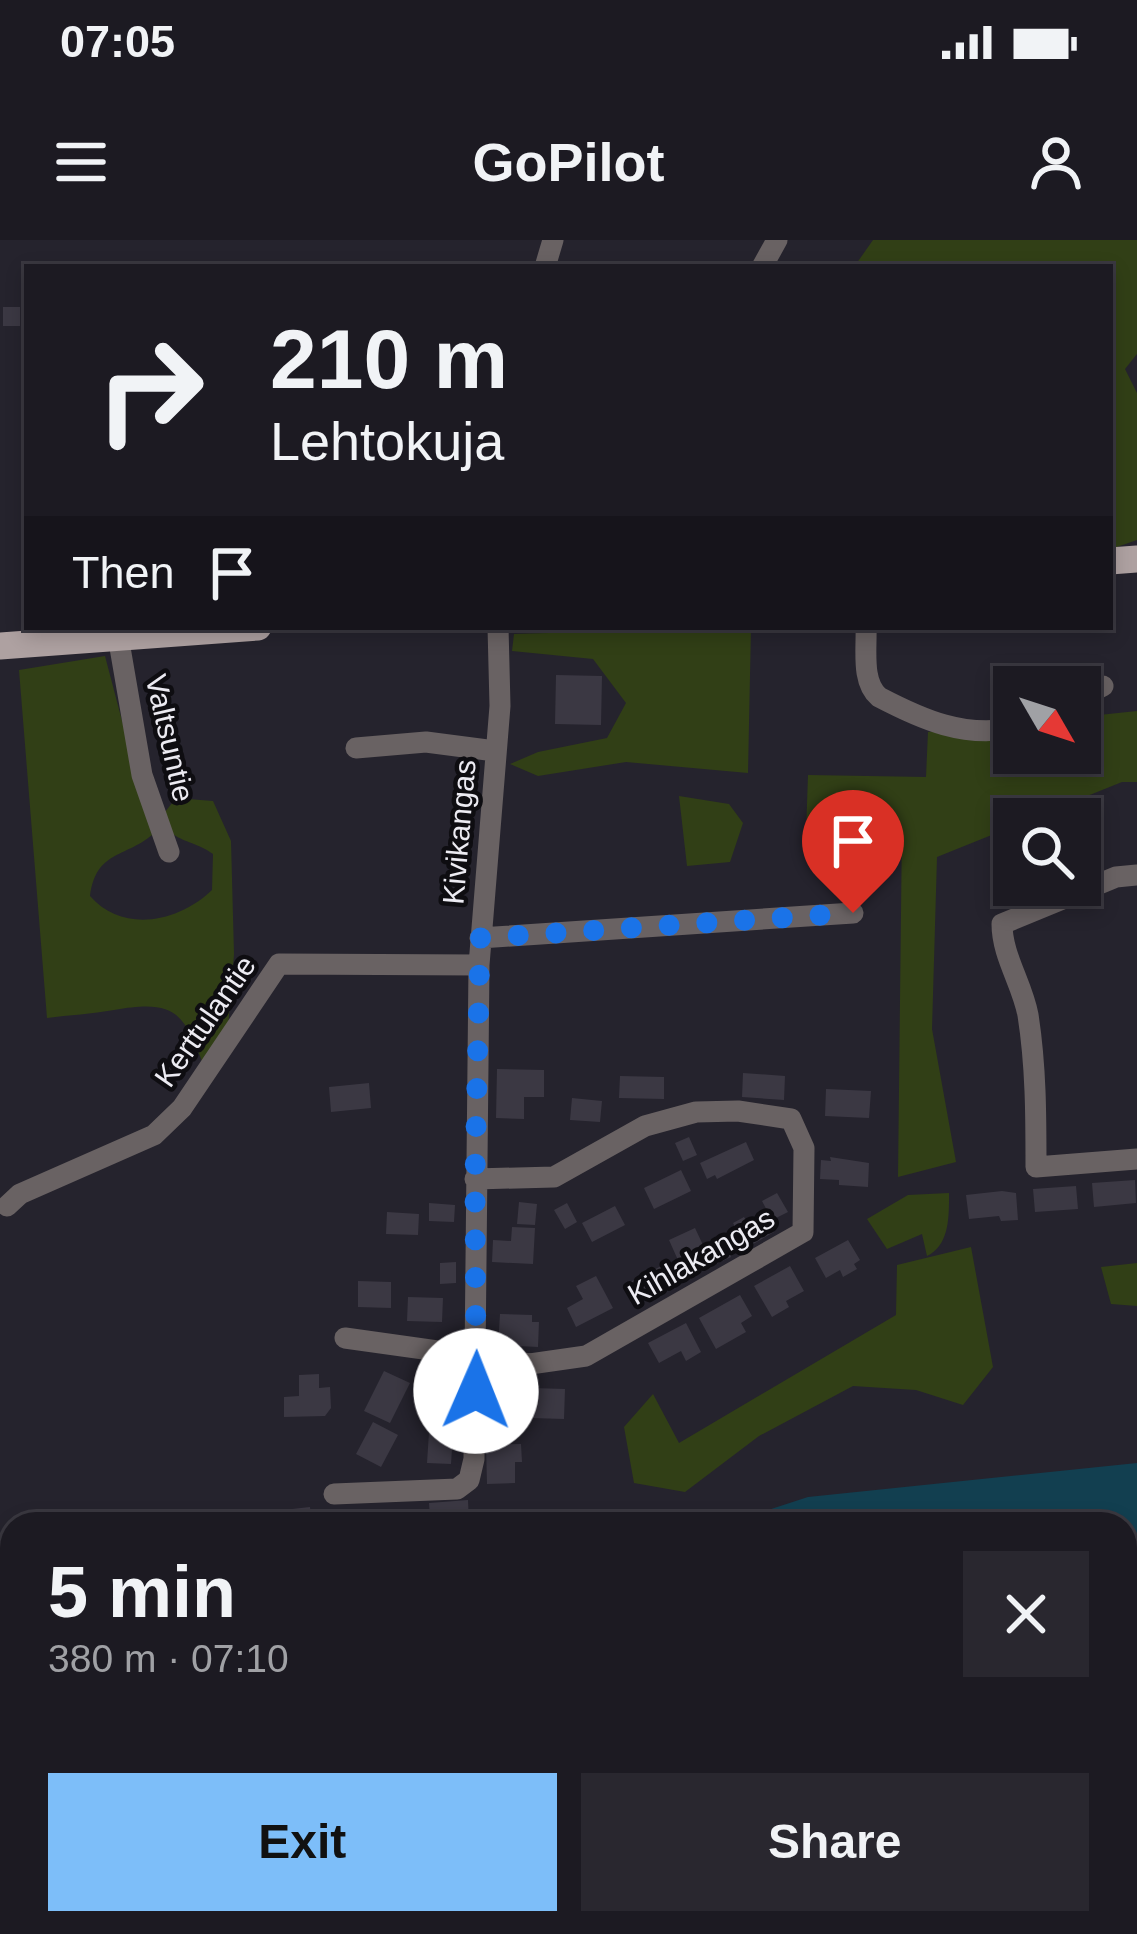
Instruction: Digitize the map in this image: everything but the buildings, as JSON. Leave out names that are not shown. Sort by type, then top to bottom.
[{"type":"main road","points":[[0,646],[211,630]]},
{"type":"street","name":"Kivikangas","points":[[334,1494],[457,1490],[469,1480],[474,1459],[479,965],[500,706],[498,630]]},
{"type":"street","points":[[866,630],[868,681],[879,697],[951,729],[993,731]]},
{"type":"street","name":"Valtsuntie","points":[[118,636],[142,775],[169,852]]},
{"type":"street","points":[[356,748],[426,742],[495,751]]},
{"type":"street","points":[[1137,875],[1116,877],[1002,924],[1002,941],[1027,1008],[1035,1074],[1036,1167],[1137,1159]]},
{"type":"street","points":[[480,938],[853,913]]},
{"type":"street","name":"Kerttulantie","points":[[2,1202],[154,1135],[182,1108],[279,964],[479,965]]},
{"type":"street","name":"Kihlakangas","points":[[475,1178],[554,1177],[645,1126],[696,1112],[738,1111],[791,1119],[805,1148],[803,1232],[586,1356],[530,1364],[477,1357]]},
{"type":"street","points":[[345,1338],[477,1357]]},
{"type":"green space","points":[[873,240],[1137,240],[1137,354],[1125,369],[1137,393],[1137,540],[1113,547],[1113,264],[856,264]]},
{"type":"green space","points":[[751,630],[748,773],[626,762],[538,776],[510,764],[538,752],[607,738],[626,703],[593,659],[512,651],[514,634]]},
{"type":"green space","points":[[105,656],[152,835],[105,863],[90,896],[118,916],[151,919],[184,910],[212,890],[213,854],[167,829],[165,812],[176,798],[213,801],[231,841],[234,954],[227,1040],[204,1067],[182,1021],[163,1009],[134,1007],[47,1018],[19,670]]},
{"type":"green space","points":[[1137,711],[1137,782],[1122,782],[1082,798],[993,798],[993,834],[937,857],[932,1029],[956,1162],[898,1177],[902,825],[806,833],[808,775],[926,777],[928,732],[993,725],[993,774],[1101,774],[1101,715]]},
{"type":"green space","points":[[679,796],[729,804],[743,823],[730,862],[687,866]]},
{"type":"green space","points":[[949,1193],[944,1237],[927,1256],[922,1234],[887,1249],[867,1219],[908,1195]]},
{"type":"green space","points":[[971,1247],[993,1367],[963,1405],[916,1390],[853,1386],[759,1436],[685,1492],[634,1483],[624,1427],[653,1394],[679,1443],[896,1315],[897,1265]]},
{"type":"green space","points":[[1137,1263],[1137,1306],[1111,1304],[1101,1267]]},
{"type":"water","points":[[1137,1463],[1137,1512],[762,1512],[808,1497]]},
{"type":"route","points":[[476,1391],[480,938],[853,913]]}]
